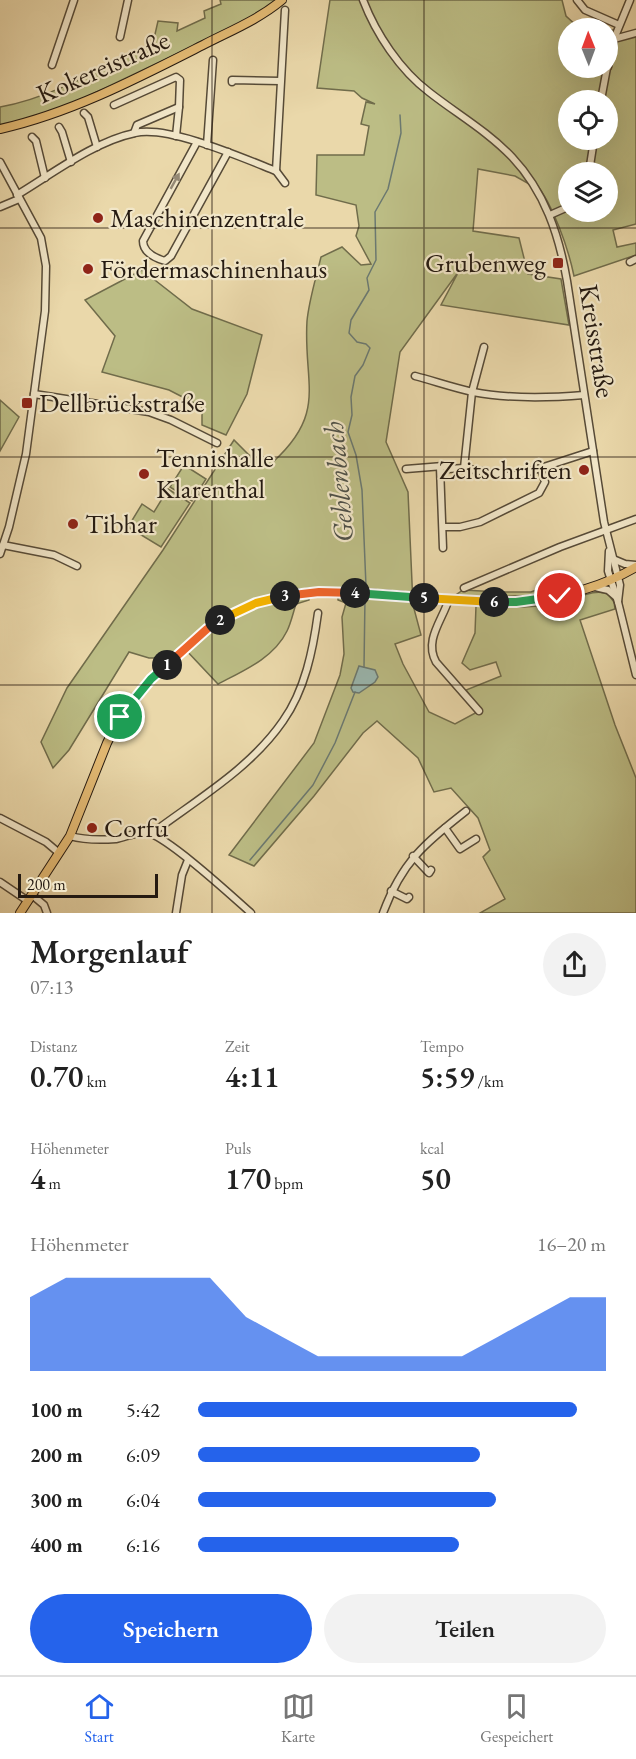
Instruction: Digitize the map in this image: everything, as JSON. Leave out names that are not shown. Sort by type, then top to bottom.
[{"type":"main road","name":"Kokereistraße","points":[[0,129],[47,116],[118,86],[255,20],[282,0]]},
{"type":"main road","points":[[20,913],[70,836],[107,743],[128,706],[151,679],[219,621],[256,603],[308,592],[516,602],[567,595],[595,587],[636,566]]},
{"type":"street","points":[[52,65],[74,0]]},
{"type":"street","points":[[120,37],[128,0]]},
{"type":"street","name":"Kreisstraße","points":[[363,0],[382,37],[401,64],[428,91],[480,128],[513,158],[532,182],[550,215],[563,257],[593,452],[613,559],[614,578]]},
{"type":"street","points":[[577,0],[585,10],[619,26],[630,0]]},
{"type":"street","points":[[276,171],[285,10]]},
{"type":"street","points":[[618,38],[636,33]]},
{"type":"street","points":[[207,145],[213,60]]},
{"type":"street","points":[[114,105],[176,77],[180,80],[176,136]]},
{"type":"street","points":[[232,82],[232,80],[280,81]]},
{"type":"street","points":[[134,133],[137,125],[179,107]]},
{"type":"street","points":[[84,112],[88,117],[97,147]]},
{"type":"street","points":[[59,127],[71,162]]},
{"type":"street","points":[[0,207],[97,147],[134,133],[153,131],[228,152],[276,171],[285,183]]},
{"type":"street","points":[[32,136],[36,141],[45,178]]},
{"type":"street","points":[[197,142],[143,241],[147,250],[165,261],[171,256],[228,152]]},
{"type":"street","points":[[0,162],[41,238],[46,259],[45,312],[26,453],[0,554]]},
{"type":"street","points":[[550,215],[558,211]]},
{"type":"street","points":[[464,468],[472,392],[484,347]]},
{"type":"street","points":[[415,376],[472,392],[515,397],[584,395]]},
{"type":"street","points":[[34,394],[149,412],[217,442]]},
{"type":"street","points":[[406,469],[464,468],[509,476],[593,452]]},
{"type":"street","points":[[440,467],[443,548]]},
{"type":"street","points":[[443,527],[460,527],[480,522],[539,493],[545,486],[541,468]]},
{"type":"street","points":[[464,588],[482,578],[636,519]]},
{"type":"street","points":[[3,545],[63,558],[77,566]]},
{"type":"street","name":"Kreisstraße","points":[[609,545],[608,571],[620,588],[618,601],[636,675]]},
{"type":"street","points":[[613,559],[636,566]]},
{"type":"street","points":[[595,587],[608,590],[618,601]]},
{"type":"street","points":[[449,599],[433,635],[431,649],[436,663],[479,711]]},
{"type":"street","points":[[151,834],[245,764],[273,735],[293,704],[303,681],[313,627],[318,613]]},
{"type":"street","points":[[383,913],[391,891],[413,856],[466,812]]},
{"type":"street","points":[[0,818],[39,838],[59,853]]},
{"type":"street","points":[[445,828],[460,849],[476,839]]},
{"type":"street","points":[[70,836],[105,839],[141,833],[151,834],[188,860],[251,913]]},
{"type":"street","points":[[413,856],[429,873],[431,870]]},
{"type":"street","points":[[176,913],[182,875],[188,860]]},
{"type":"street","points":[[0,882],[44,904],[47,913]]},
{"type":"street","points":[[391,891],[407,899],[409,897]]},
{"type":"green space","points":[[220,0],[277,0],[268,8],[225,31],[84,98],[45,114],[0,126],[0,107],[59,89],[98,71],[153,43],[158,21],[178,23],[177,31],[205,18],[204,11],[221,4]]},
{"type":"green space","points":[[330,0],[562,0],[568,18],[558,18],[558,78],[618,78],[618,39],[636,34],[636,224],[613,230],[617,247],[636,243],[636,255],[574,276],[559,227],[548,202],[535,182],[529,184],[515,176],[478,169],[473,231],[519,238],[528,274],[561,279],[569,325],[441,305],[459,271],[400,352],[386,442],[408,492],[413,605],[421,635],[395,644],[429,712],[455,724],[481,710],[466,690],[501,676],[496,662],[470,670],[462,663],[475,633],[476,606],[542,606],[597,592],[608,594],[614,602],[615,609],[580,620],[615,725],[636,778],[636,913],[480,913],[505,899],[483,857],[490,850],[478,818],[451,788],[434,792],[418,758],[377,721],[363,733],[314,796],[254,866],[229,855],[314,743],[340,675],[344,654],[342,617],[346,603],[338,600],[338,588],[291,593],[205,627],[168,658],[149,658],[129,652],[69,750],[53,768],[41,742],[67,688],[163,550],[234,440],[249,455],[273,462],[301,428],[307,412],[309,396],[307,321],[321,257],[342,247],[361,265],[371,264],[356,236],[359,226],[356,205],[316,195],[317,155],[364,155],[369,126],[361,124],[366,102],[375,104],[354,91],[317,88]]},
{"type":"green space","points":[[142,270],[192,309],[262,335],[247,394],[226,435],[202,425],[202,407],[169,390],[102,372],[115,336],[85,300]]},
{"type":"green space","points":[[0,400],[19,417],[0,451]]},
{"type":"green space","points":[[184,465],[206,479],[192,501],[170,487]]},
{"type":"green space","points":[[168,489],[190,503],[161,547],[128,527],[142,504],[154,512]]},
{"type":"green space","points":[[568,578],[571,589],[556,593],[499,598],[454,596],[463,590],[531,592]]},
{"type":"green space","points":[[309,594],[309,600],[296,604],[287,631],[274,649],[257,663],[218,684],[185,649],[208,630],[257,605]]},
{"type":"water","points":[[359,666],[375,670],[378,677],[375,682],[359,693],[353,692],[351,688]]},
{"type":"waterway","name":"Gehlenbach","points":[[366,586],[362,490],[356,455],[348,432],[352,415],[351,397],[355,376],[363,365],[370,348],[366,344],[357,342],[349,333],[351,320],[369,290],[367,278],[376,260],[375,212],[388,189],[401,133],[400,115]]},
{"type":"waterway","name":"Gehlenbach","points":[[364,667],[365,597]]},
{"type":"waterway","name":"Gehlenbach","points":[[250,860],[313,785],[335,743],[355,692]]},
{"type":"place","name":"Maschinenzentrale","points":[[98,218]]},
{"type":"place","name":"Grubenweg","points":[[558,263]]},
{"type":"place","name":"Fördermaschinenhaus","points":[[88,269]]},
{"type":"place","name":"Dellbrückstraße","points":[[27,403]]},
{"type":"place","name":"Zeitschriften","points":[[584,470]]},
{"type":"place","name":"Tennishalle Klarenthal","points":[[144,474]]},
{"type":"place","name":"Tibhar","points":[[73,524]]},
{"type":"place","name":"Corfu","points":[[92,828]]},
{"type":"route","points":[[120,717],[151,679],[207,629],[256,603],[277,597],[331,591],[516,602],[560,596]]}]
